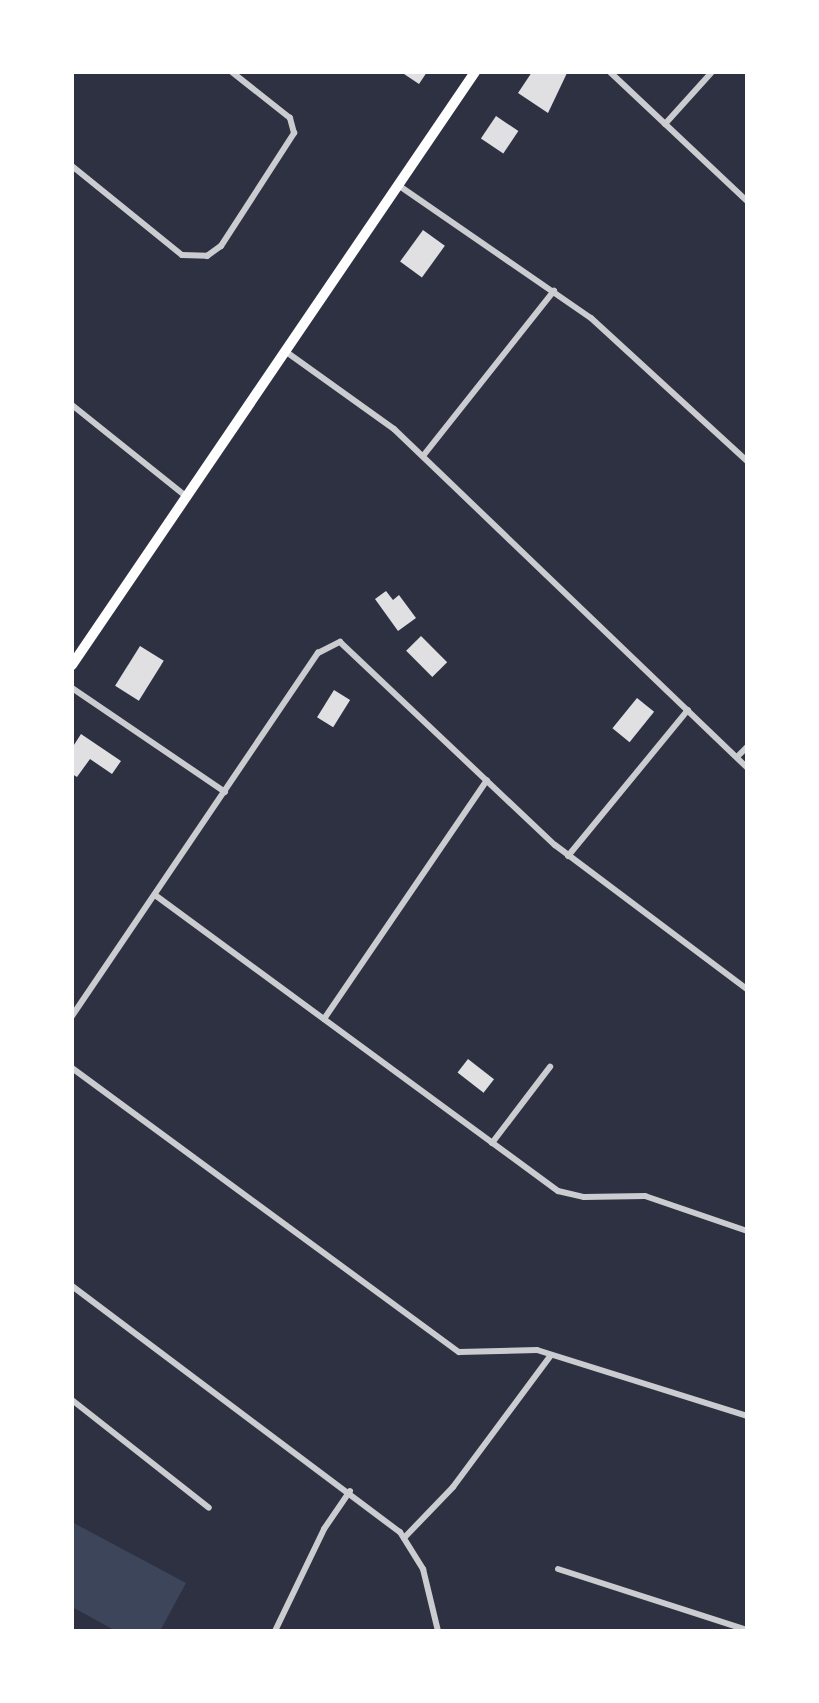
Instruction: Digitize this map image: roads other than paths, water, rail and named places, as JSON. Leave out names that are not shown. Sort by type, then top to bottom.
[{"type":"main road","points":[[72,665],[475,72]]},
{"type":"street","points":[[72,166],[182,255],[207,256],[221,246],[294,133],[290,118],[232,72]]},
{"type":"street","points":[[610,72],[747,201]]},
{"type":"street","points":[[665,124],[712,72]]},
{"type":"street","points":[[398,185],[554,291],[630,349],[747,461]]},
{"type":"street","points":[[423,456],[554,291]]},
{"type":"street","points":[[285,351],[371,408],[747,767]]},
{"type":"street","points":[[72,405],[187,497]]},
{"type":"street","points":[[72,1016],[311,664],[325,647],[347,644],[568,856],[747,989]]},
{"type":"street","points":[[72,688],[225,792]]},
{"type":"street","points":[[568,856],[688,710]]},
{"type":"street","points":[[737,757],[747,747]]},
{"type":"street","points":[[324,1019],[487,780]]},
{"type":"street","points":[[155,895],[558,1191],[584,1197],[645,1196],[747,1231]]},
{"type":"street","points":[[492,1143],[550,1067]]},
{"type":"street","points":[[72,1068],[449,1346],[471,1354],[520,1348],[551,1355],[747,1416]]},
{"type":"street","points":[[72,1286],[350,1491],[404,1538],[423,1569],[438,1631]]},
{"type":"street","points":[[404,1538],[461,1478],[551,1355]]},
{"type":"street","points":[[72,1400],[209,1508]]},
{"type":"street","points":[[275,1631],[324,1529],[350,1491]]},
{"type":"street","points":[[558,1569],[747,1630]]}]
